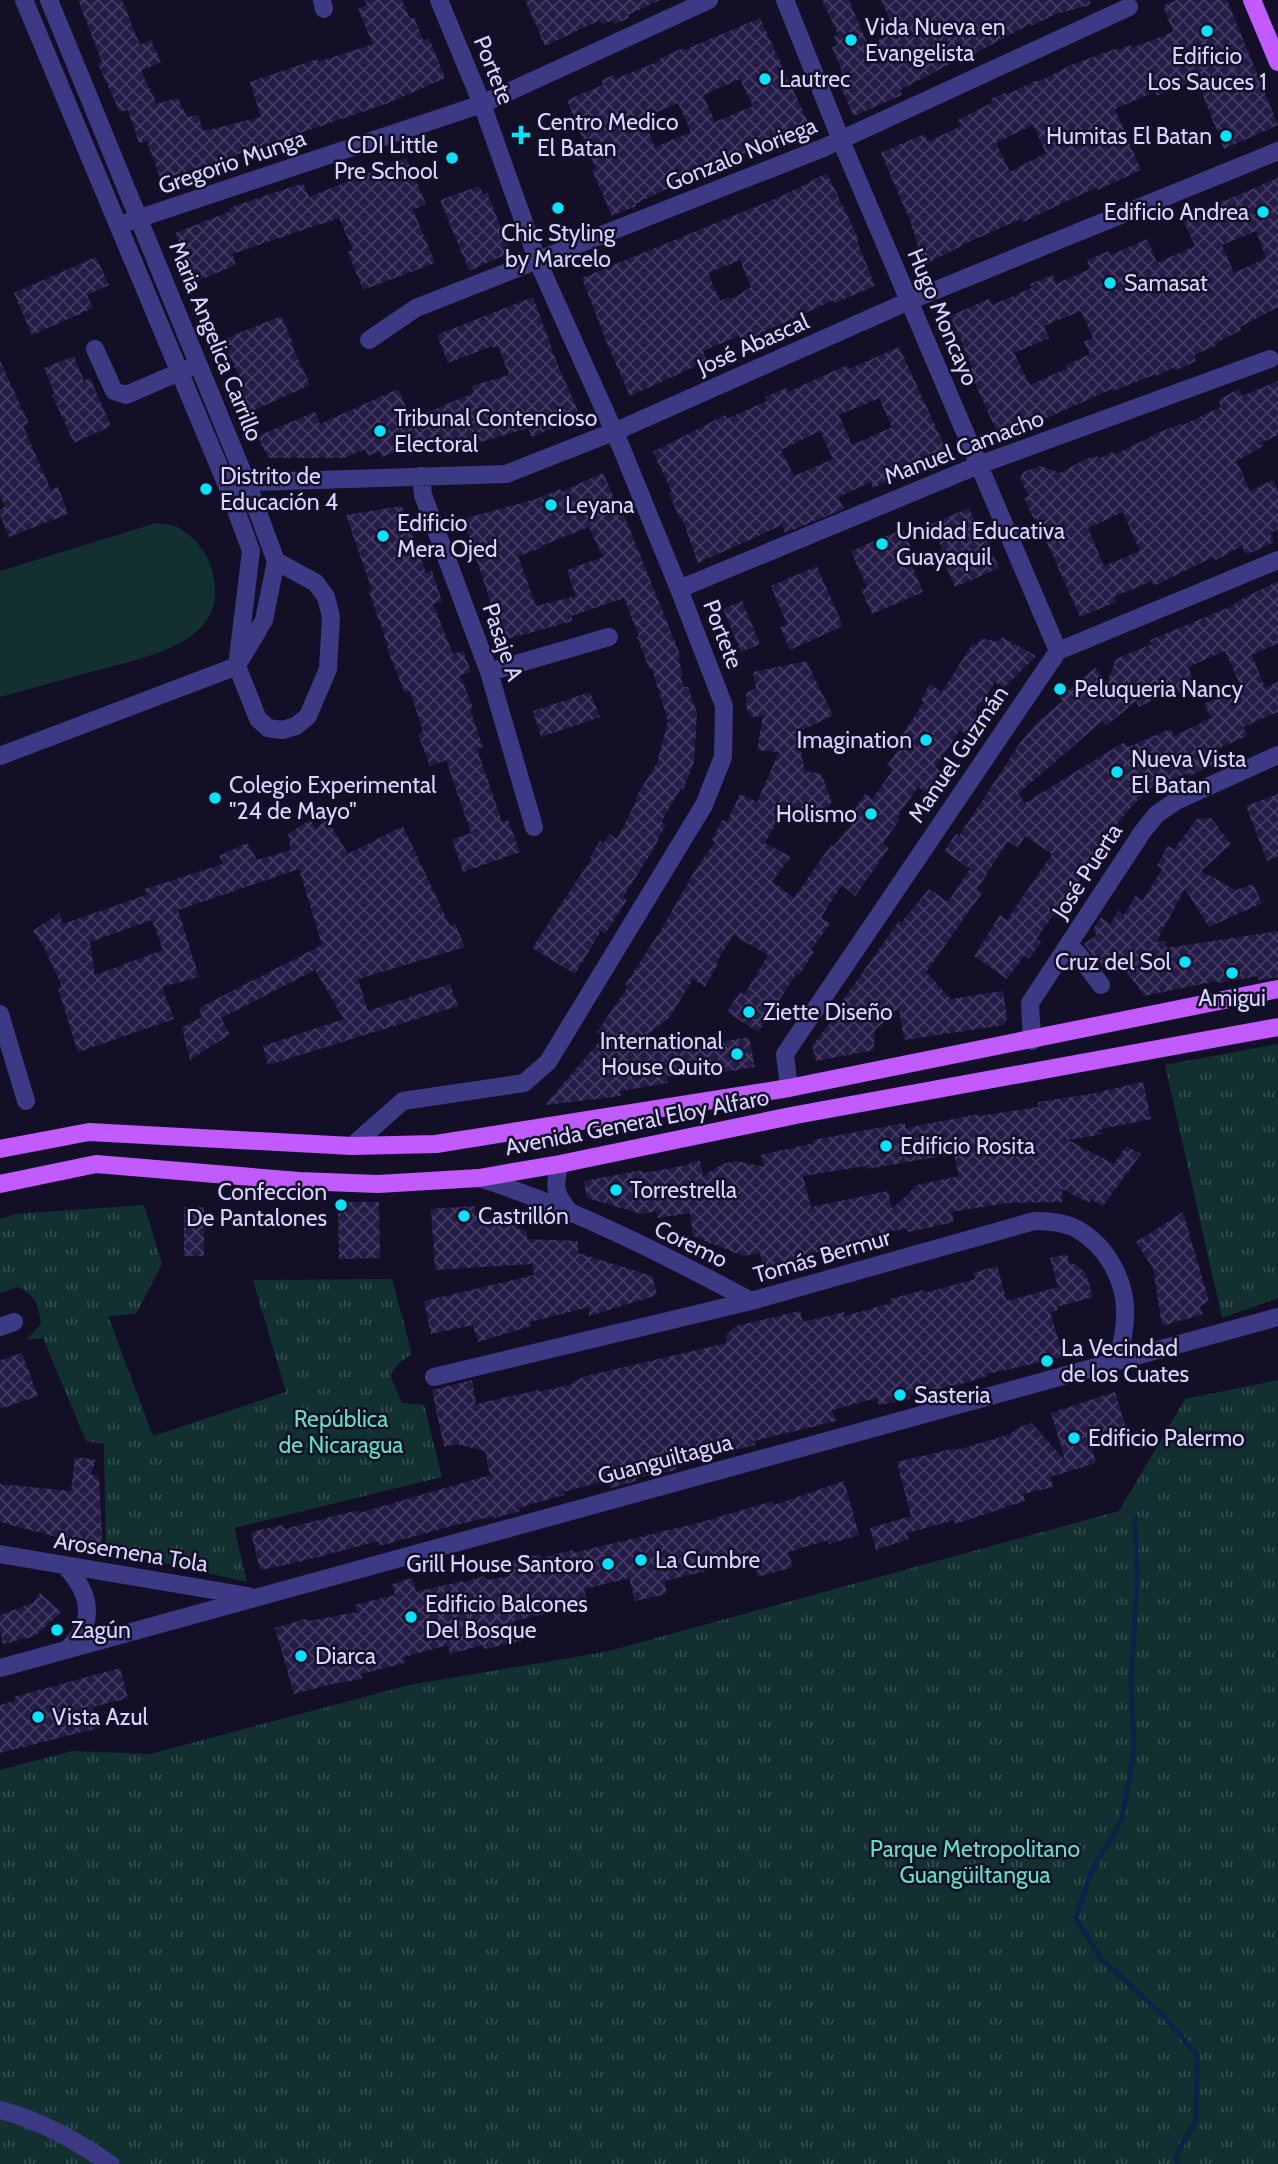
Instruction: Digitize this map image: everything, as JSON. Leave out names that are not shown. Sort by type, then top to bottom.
[{"type":"main road","points":[[1252,0],[1278,62]]},
{"type":"main road","name":"Avenida General Eloy Alfaro","points":[[0,1149],[89,1132],[352,1146],[436,1144],[789,1088],[1032,1041],[1278,989]]},
{"type":"main road","name":"Avenida General Eloy Alfaro","points":[[0,1184],[96,1164],[299,1181],[377,1184],[479,1178],[796,1115],[1278,1027]]},
{"type":"street","name":"Maria Angelica Carrillo","points":[[24,0],[226,483],[251,551],[237,666]]},
{"type":"street","name":"Maria Angelica Carrillo","points":[[49,0],[247,483],[276,561]]},
{"type":"street","name":"Portete","points":[[352,1146],[403,1101],[524,1083],[548,1062],[704,805],[723,757],[724,706],[614,431],[538,262],[482,104],[439,0]]},
{"type":"street","name":"Gregorio Munga","points":[[119,225],[482,104],[709,0]]},
{"type":"street","name":"Hugo Moncayo","points":[[785,0],[1058,651]]},
{"type":"street","name":"Gonzalo Noriega","points":[[369,340],[416,308],[842,140],[1129,7]]},
{"type":"street","points":[[80,131],[100,124]]},
{"type":"street","name":"José Abascal","points":[[226,483],[506,474],[614,431],[909,301],[1278,152]]},
{"type":"street","points":[[95,349],[114,391],[120,395],[126,395],[198,364]]},
{"type":"street","name":"Manuel Camacho","points":[[679,589],[979,465],[1270,359]]},
{"type":"street","name":"Pasaje A","points":[[421,475],[423,495],[489,672],[534,827]]},
{"type":"street","points":[[1058,651],[1278,560]]},
{"type":"street","points":[[0,756],[237,666],[264,620],[276,561],[316,583],[326,597],[331,617],[328,669],[308,716],[296,726],[282,730],[268,728],[258,719],[237,666]]},
{"type":"street","points":[[489,672],[609,637]]},
{"type":"street","name":"Manuel Guzmán","points":[[789,1088],[785,1054],[1058,651]]},
{"type":"street","name":"José Puerta","points":[[1032,1041],[1030,1003],[1143,831],[1157,814],[1175,801],[1278,755]]},
{"type":"street","points":[[1068,945],[1101,985]]},
{"type":"street","points":[[0,1014],[26,1101]]},
{"type":"street","points":[[560,1164],[555,1182],[560,1202],[572,1214]]},
{"type":"street","name":"Coremo","points":[[479,1178],[572,1214],[696,1271],[751,1301]]},
{"type":"street","name":"Tomás Bermur","points":[[434,1377],[751,1301],[1034,1221],[1052,1221],[1076,1228],[1097,1244],[1115,1268],[1122,1290],[1125,1316],[1118,1360]]},
{"type":"street","name":"Guanguiltagua","points":[[0,1668],[1278,1317]]},
{"type":"street","name":"Arosemena Tola","points":[[0,1554],[255,1598]]},
{"type":"street","points":[[65,1566],[82,1587],[87,1611],[82,1632],[66,1650]]},
{"type":"street","points":[[0,2110],[79,2143],[110,2164]]},
{"type":"green space","points":[[156,523],[183,530],[198,544],[209,561],[215,592],[211,613],[200,629],[183,641],[141,659],[0,697],[0,571]]},
{"type":"green space","points":[[1278,1044],[1278,1298],[1222,1318],[1165,1065]]},
{"type":"green space","name":"República de Nicaragua","points":[[144,1205],[162,1264],[136,1314],[108,1316],[153,1436],[286,1392],[253,1280],[392,1279],[412,1354],[400,1362],[390,1375],[402,1403],[424,1405],[442,1477],[234,1528],[247,1582],[106,1550],[104,1444],[86,1441],[43,1338],[26,1340],[41,1324],[36,1301],[18,1287],[0,1293],[0,1219],[14,1214]]},
{"type":"green space","name":"Parque Metropolitano Guangüiltangua","points":[[1278,1380],[1278,2164],[0,2164],[0,1770],[72,1751],[150,1754],[409,1685],[605,1652],[1119,1511],[1185,1399]]},
{"type":"building","points":[[78,0],[122,0],[140,45],[151,40],[161,62],[141,71],[157,104],[178,98],[187,117],[198,115],[204,131],[261,117],[250,82],[317,59],[318,62],[373,44],[358,9],[367,5],[365,0],[402,0],[410,19],[414,17],[423,40],[429,38],[445,78],[386,104],[161,180],[147,141],[139,143],[128,110],[120,112],[98,64],[102,62]]},
{"type":"building","points":[[525,0],[660,0],[615,24],[613,20],[602,24],[600,20],[545,46]]},
{"type":"building","points":[[822,0],[849,0],[868,45],[895,32],[881,0],[1090,0],[1090,5],[1056,14],[1031,26],[1030,24],[900,90],[902,95],[854,116],[838,82],[845,79],[832,47],[838,45],[834,36],[838,34]]},
{"type":"building","points":[[1177,0],[1227,0],[1278,125],[1224,149],[1197,80],[1156,96],[1154,92],[1115,109],[1141,170],[1098,190],[1097,187],[1023,222],[1021,219],[924,265],[911,223],[881,153],[924,134],[928,142],[961,126],[958,120],[993,102],[991,99],[1037,80],[1038,82],[1071,65],[1118,48],[1119,50],[1131,45],[1132,48],[1173,32],[1163,6]],"holes":[[[1033,125],[1046,153],[1010,172],[996,143]]]},
{"type":"building","points":[[760,18],[811,129],[768,146],[764,144],[710,170],[709,167],[612,216],[567,100],[603,85],[601,80],[614,75],[615,79],[660,61],[659,59],[683,48],[684,50]],"holes":[[[740,79],[753,106],[715,122],[703,95]],[[678,103],[691,132],[655,147],[643,118]]]},
{"type":"building","points":[[406,158],[426,204],[413,210],[435,263],[363,290],[348,252],[353,250],[339,218],[232,254],[236,265],[195,282],[175,233],[231,211],[229,208],[303,183],[309,197]]},
{"type":"building","points":[[827,173],[859,240],[857,241],[875,286],[835,303],[834,300],[742,342],[739,336],[703,351],[707,361],[630,396],[582,278],[784,195]],"holes":[[[740,260],[751,287],[732,299],[728,297],[720,301],[708,273]]]},
{"type":"building","points":[[1278,178],[1278,307],[1240,327],[1241,330],[1216,343],[1217,345],[1194,355],[1196,361],[1175,371],[1174,367],[1155,377],[1154,375],[1113,391],[1112,389],[1040,421],[1010,438],[1008,434],[999,437],[969,369],[972,367],[950,316],[989,299],[992,305],[1032,288],[1030,284],[1053,275],[1056,284],[1090,269],[1087,260],[1109,251],[1111,255],[1147,239],[1157,263],[1195,246],[1184,222],[1211,210],[1210,207]],"holes":[[[1256,231],[1266,258],[1234,273],[1222,245]],[[1081,311],[1093,338],[1084,342],[1090,354],[1066,365],[1068,368],[1030,385],[1014,353],[1049,338],[1044,326]]]},
{"type":"building","points":[[479,186],[483,194],[487,193],[511,252],[469,271],[440,200]]},
{"type":"building","points":[[96,257],[109,285],[87,295],[93,308],[32,335],[14,293]]},
{"type":"building","points":[[533,297],[578,411],[560,420],[561,424],[532,437],[528,428],[474,444],[460,451],[458,446],[439,452],[435,443],[411,453],[408,446],[382,457],[379,451],[368,456],[365,449],[344,458],[268,458],[258,436],[315,412],[320,424],[398,389],[411,419],[469,395],[474,392],[472,386],[509,375],[498,346],[448,363],[437,335]]},
{"type":"building","points":[[281,316],[310,385],[250,412],[236,382],[241,380],[222,340]]},
{"type":"building","points":[[899,347],[946,449],[943,451],[947,462],[912,477],[909,471],[873,488],[871,482],[838,497],[844,509],[785,533],[782,525],[698,563],[682,518],[680,519],[669,493],[672,492],[653,452],[725,415],[727,419],[767,401],[765,397],[786,388],[788,392],[847,365],[849,369]],"holes":[[[879,398],[892,427],[852,445],[839,415]],[[820,431],[833,459],[794,476],[781,450]]]},
{"type":"building","points":[[74,356],[84,381],[90,378],[111,426],[74,443],[52,395],[55,394],[44,368]]},
{"type":"building","points":[[0,361],[29,424],[23,426],[51,490],[58,487],[68,514],[9,537],[0,515],[0,509],[5,507],[0,495]]},
{"type":"building","points":[[1278,381],[1278,435],[1261,443],[1263,446],[1237,461],[1250,491],[1273,480],[1278,492],[1278,529],[1270,533],[1274,542],[1246,555],[1242,546],[1214,561],[1213,557],[1154,586],[1152,581],[1114,597],[1116,602],[1080,617],[1036,518],[1034,519],[1024,498],[1029,496],[1020,479],[1023,472],[1040,466],[1060,473],[1086,459],[1097,456],[1098,459],[1113,452],[1114,455],[1160,432],[1180,424],[1181,426],[1221,407],[1218,400],[1239,389],[1242,396]],"holes":[[[1123,512],[1140,551],[1104,566],[1088,528]]]},
{"type":"building","points":[[603,473],[620,511],[622,510],[681,657],[678,659],[683,675],[680,676],[684,687],[688,687],[697,713],[694,762],[683,789],[681,788],[661,822],[666,824],[623,897],[627,900],[605,934],[601,931],[575,974],[532,948],[592,858],[590,857],[600,841],[604,843],[609,834],[617,839],[637,800],[635,799],[657,763],[668,721],[652,669],[650,670],[624,598],[571,616],[573,621],[503,640],[463,519],[536,499],[560,489],[561,492]],"holes":[[[589,527],[603,557],[567,570],[576,596],[536,606],[518,556]]]},
{"type":"building","points":[[402,506],[426,573],[432,571],[442,601],[433,604],[453,654],[463,651],[471,672],[460,675],[473,708],[470,709],[483,747],[477,749],[502,822],[508,820],[520,852],[463,872],[452,839],[471,833],[446,760],[430,766],[418,734],[423,732],[410,691],[405,693],[390,656],[369,591],[372,590],[346,515]]},
{"type":"building","points":[[969,508],[999,568],[955,587],[931,524]]},
{"type":"building","points":[[903,529],[914,554],[908,556],[923,592],[872,614],[861,589],[867,587],[851,551]]},
{"type":"building","points":[[817,566],[843,626],[790,650],[780,627],[787,624],[771,586]]},
{"type":"building","points":[[1278,581],[1278,643],[1252,655],[1265,688],[1278,682],[1278,712],[1243,727],[1247,736],[1217,749],[1222,760],[1190,776],[1187,773],[1170,782],[1166,775],[1136,802],[1109,833],[1114,836],[1087,877],[1083,875],[1036,939],[1041,942],[1029,959],[1025,955],[1007,979],[974,956],[1000,915],[1007,920],[1052,854],[1025,836],[1018,848],[1008,841],[977,889],[982,893],[926,972],[951,999],[1003,991],[1007,1018],[1004,1025],[904,1040],[899,1008],[875,1030],[874,1050],[816,1061],[812,1046],[837,1014],[834,1013],[899,921],[901,923],[929,889],[948,902],[970,869],[944,851],[956,834],[959,836],[1020,743],[1038,722],[1063,701],[1060,697],[1095,668],[1107,683],[1116,659],[1152,644],[1150,640],[1235,605],[1234,603]],"holes":[[[1225,651],[1241,687],[1204,704],[1211,718],[1174,736],[1170,729],[1128,747],[1124,742],[1025,803],[1018,794],[1102,721],[1106,726],[1136,701],[1139,707],[1173,689],[1182,695],[1197,689],[1188,667]]]},
{"type":"building","points":[[742,601],[760,644],[741,652],[723,609]]},
{"type":"building","points":[[1002,637],[1036,656],[1004,688],[995,682],[974,713],[980,716],[967,735],[960,730],[935,767],[942,772],[927,793],[918,787],[897,817],[900,819],[883,843],[889,848],[855,896],[842,885],[821,917],[830,924],[811,950],[814,952],[758,1032],[727,1012],[740,992],[744,995],[768,955],[733,935],[705,987],[693,979],[669,1018],[629,1049],[688,1036],[689,1040],[697,1039],[698,1046],[749,1037],[755,1067],[725,1072],[724,1065],[667,1077],[668,1083],[621,1091],[621,1096],[545,1105],[603,1037],[597,1032],[628,987],[625,985],[715,842],[712,840],[722,820],[727,822],[740,794],[757,802],[779,752],[757,750],[763,715],[752,717],[747,710],[746,693],[756,688],[753,672],[806,661],[833,715],[797,733],[805,771],[821,774],[832,802],[819,817],[787,804],[765,843],[791,857],[772,881],[794,898],[831,845],[833,847],[856,819],[851,815],[865,794],[872,799],[893,770],[887,766],[903,742],[899,739],[924,702],[921,700],[930,684],[942,692],[973,643],[976,645],[981,638],[998,642]]},
{"type":"building","points":[[590,692],[600,717],[541,737],[533,711]]},
{"type":"building","points":[[1278,794],[1278,856],[1267,861],[1246,806]]},
{"type":"building","points":[[326,818],[348,854],[403,826],[450,926],[455,924],[465,947],[358,979],[368,1011],[450,984],[458,1006],[268,1065],[263,1046],[344,1019],[315,970],[221,1018],[230,1034],[190,1060],[182,1027],[202,1017],[199,1008],[322,945],[299,869],[178,910],[199,977],[162,987],[174,1019],[78,1052],[58,989],[62,987],[44,947],[33,931],[59,913],[63,924],[146,895],[145,889],[223,864],[219,856],[247,843],[257,860],[291,850],[288,834],[310,820],[316,829]],"holes":[[[152,920],[163,950],[95,975],[90,942]]]},
{"type":"building","points":[[1211,818],[1231,844],[1201,871],[1236,890],[1253,884],[1262,903],[1209,927],[1185,889],[1156,942],[1165,941],[1167,948],[1278,931],[1278,977],[1258,980],[1258,976],[1218,983],[1217,981],[1144,996],[1117,958],[1103,968],[1084,944],[1097,935],[1093,930],[1101,917],[1110,924],[1119,911],[1124,915],[1136,895],[1143,900],[1162,869],[1157,865],[1168,846],[1174,849],[1197,819]]},
{"type":"building","points":[[1143,1082],[1151,1119],[1097,1130],[1103,1134],[1068,1140],[1114,1164],[1126,1146],[1141,1154],[1103,1206],[1091,1199],[1089,1203],[1062,1189],[1063,1202],[1007,1203],[951,1212],[954,1222],[908,1232],[907,1228],[874,1235],[875,1239],[799,1256],[800,1259],[763,1268],[760,1253],[743,1256],[693,1236],[690,1213],[658,1218],[656,1211],[642,1214],[587,1198],[584,1181],[643,1170],[644,1173],[700,1161],[703,1176],[722,1164],[736,1161],[764,1167],[761,1155],[814,1143],[813,1140],[905,1123],[906,1128],[979,1114],[980,1116],[1038,1107],[1038,1102]],"holes":[[[954,1154],[959,1176],[917,1185],[892,1209],[888,1191],[811,1207],[803,1176],[866,1166],[866,1169]]]},
{"type":"building","points":[[338,1202],[379,1202],[380,1258],[339,1259]]},
{"type":"building","points":[[475,1206],[476,1216],[517,1224],[518,1229],[527,1231],[527,1239],[578,1241],[578,1253],[652,1276],[657,1295],[589,1316],[589,1307],[530,1322],[531,1326],[478,1342],[473,1325],[431,1334],[424,1301],[534,1275],[532,1264],[435,1270],[431,1209]]},
{"type":"building","points":[[184,1207],[204,1207],[204,1256],[184,1256]]},
{"type":"building","points":[[1183,1212],[1209,1301],[1200,1306],[1203,1314],[1162,1326],[1153,1268],[1136,1242]]},
{"type":"building","points":[[1067,1254],[1070,1263],[1077,1265],[1086,1274],[1093,1297],[1057,1307],[1058,1310],[1050,1312],[1064,1357],[909,1395],[910,1399],[879,1405],[877,1398],[832,1410],[836,1421],[754,1441],[755,1445],[707,1457],[676,1467],[677,1470],[636,1478],[637,1481],[611,1488],[609,1480],[563,1492],[564,1495],[494,1518],[459,1524],[379,1546],[378,1541],[260,1570],[251,1532],[283,1525],[284,1529],[358,1510],[359,1513],[490,1475],[485,1451],[457,1444],[444,1447],[432,1390],[472,1380],[476,1404],[538,1390],[539,1392],[573,1384],[572,1382],[586,1376],[727,1343],[725,1336],[736,1326],[800,1311],[803,1322],[844,1312],[845,1316],[891,1303],[890,1299],[924,1290],[925,1293],[975,1279],[973,1273],[997,1266],[1007,1301],[1058,1287],[1050,1258]]},
{"type":"building","points":[[22,1353],[38,1396],[0,1409],[0,1360]]},
{"type":"building","points":[[1115,1392],[1125,1425],[1088,1436],[1096,1463],[1050,1477],[1053,1487],[1023,1494],[1025,1501],[955,1524],[954,1520],[907,1533],[909,1539],[876,1550],[870,1528],[911,1516],[897,1462],[956,1448],[957,1450],[1011,1434],[1031,1423],[1065,1460],[1051,1413]]},
{"type":"building","points":[[75,1457],[96,1460],[91,1474],[99,1478],[103,1556],[64,1543],[64,1539],[0,1522],[0,1484],[71,1491]]},
{"type":"building","points":[[844,1481],[859,1535],[829,1544],[828,1540],[788,1552],[793,1567],[758,1577],[750,1552],[708,1563],[710,1570],[664,1581],[667,1594],[635,1601],[629,1578],[584,1589],[588,1603],[514,1621],[521,1641],[484,1649],[483,1645],[450,1654],[448,1645],[404,1657],[405,1663],[361,1674],[362,1679],[294,1694],[275,1628],[308,1618],[309,1621],[357,1612],[355,1605],[395,1595],[392,1584],[412,1578],[416,1592],[463,1583],[483,1576],[488,1580],[510,1576],[507,1562],[540,1554],[541,1558],[573,1550],[573,1553],[698,1523],[773,1501],[774,1505]]},
{"type":"building","points":[[40,1593],[61,1612],[35,1636],[3,1644],[0,1615],[33,1603]]},
{"type":"building","points":[[120,1668],[128,1698],[93,1707],[98,1728],[0,1753],[0,1705],[15,1701],[14,1697]]},
{"type":"waterway","points":[[1135,1516],[1137,1582],[1131,1680],[1134,1751],[1122,1819],[1090,1875],[1076,1918],[1101,1959],[1163,2015],[1197,2055],[1196,2121],[1177,2153],[1177,2164]]},
{"type":"place","name":"Edificio Los Sauces 1","points":[[1207,31]]},
{"type":"place","name":"Vida Nueva en Evangelista","points":[[851,40]]},
{"type":"place","name":"Lautrec","points":[[765,79]]},
{"type":"place","name":"Centro Medico El Batan","points":[[521,135]]},
{"type":"place","name":"Humitas El Batan","points":[[1226,136]]},
{"type":"place","name":"CDI Little Pre School","points":[[452,158]]},
{"type":"place","name":"Chic Styling by Marcelo","points":[[558,208]]},
{"type":"place","name":"Edificio Andrea","points":[[1263,212]]},
{"type":"place","name":"Samasat","points":[[1110,283]]},
{"type":"place","name":"Tribunal Contencioso Electoral","points":[[380,431]]},
{"type":"place","name":"Distrito de Educación 4","points":[[206,489]]},
{"type":"place","name":"Leyana","points":[[551,505]]},
{"type":"place","name":"Edificio Mera Ojed","points":[[383,536]]},
{"type":"place","name":"Unidad Educativa Guayaquil","points":[[882,544]]},
{"type":"place","name":"Peluqueria Nancy","points":[[1060,689]]},
{"type":"place","name":"Imagination","points":[[926,740]]},
{"type":"place","name":"Nueva Vista El Batan","points":[[1117,772]]},
{"type":"place","name":"Colegio Experimental \"24 de Mayo\"","points":[[215,798]]},
{"type":"place","name":"Holismo","points":[[871,814]]},
{"type":"place","name":"Cruz del Sol","points":[[1185,962]]},
{"type":"place","name":"Amigui","points":[[1232,973]]},
{"type":"place","name":"Ziette Diseño","points":[[749,1012]]},
{"type":"place","name":"International House Quito","points":[[737,1054]]},
{"type":"place","name":"Edificio Rosita","points":[[886,1146]]},
{"type":"place","name":"Torrestrella","points":[[616,1190]]},
{"type":"place","name":"Confeccion De Pantalones","points":[[341,1205]]},
{"type":"place","name":"Castrillón","points":[[464,1216]]},
{"type":"place","name":"La Vecindad de los Cuates","points":[[1047,1361]]},
{"type":"place","name":"Sasteria","points":[[900,1395]]},
{"type":"place","name":"Edificio Palermo","points":[[1074,1438]]},
{"type":"place","name":"La Cumbre","points":[[641,1560]]},
{"type":"place","name":"Grill House Santoro","points":[[608,1564]]},
{"type":"place","name":"Edificio Balcones Del Bosque","points":[[411,1617]]},
{"type":"place","name":"Zagún","points":[[57,1630]]},
{"type":"place","name":"Diarca","points":[[301,1656]]},
{"type":"place","name":"Vista Azul","points":[[38,1717]]}]
